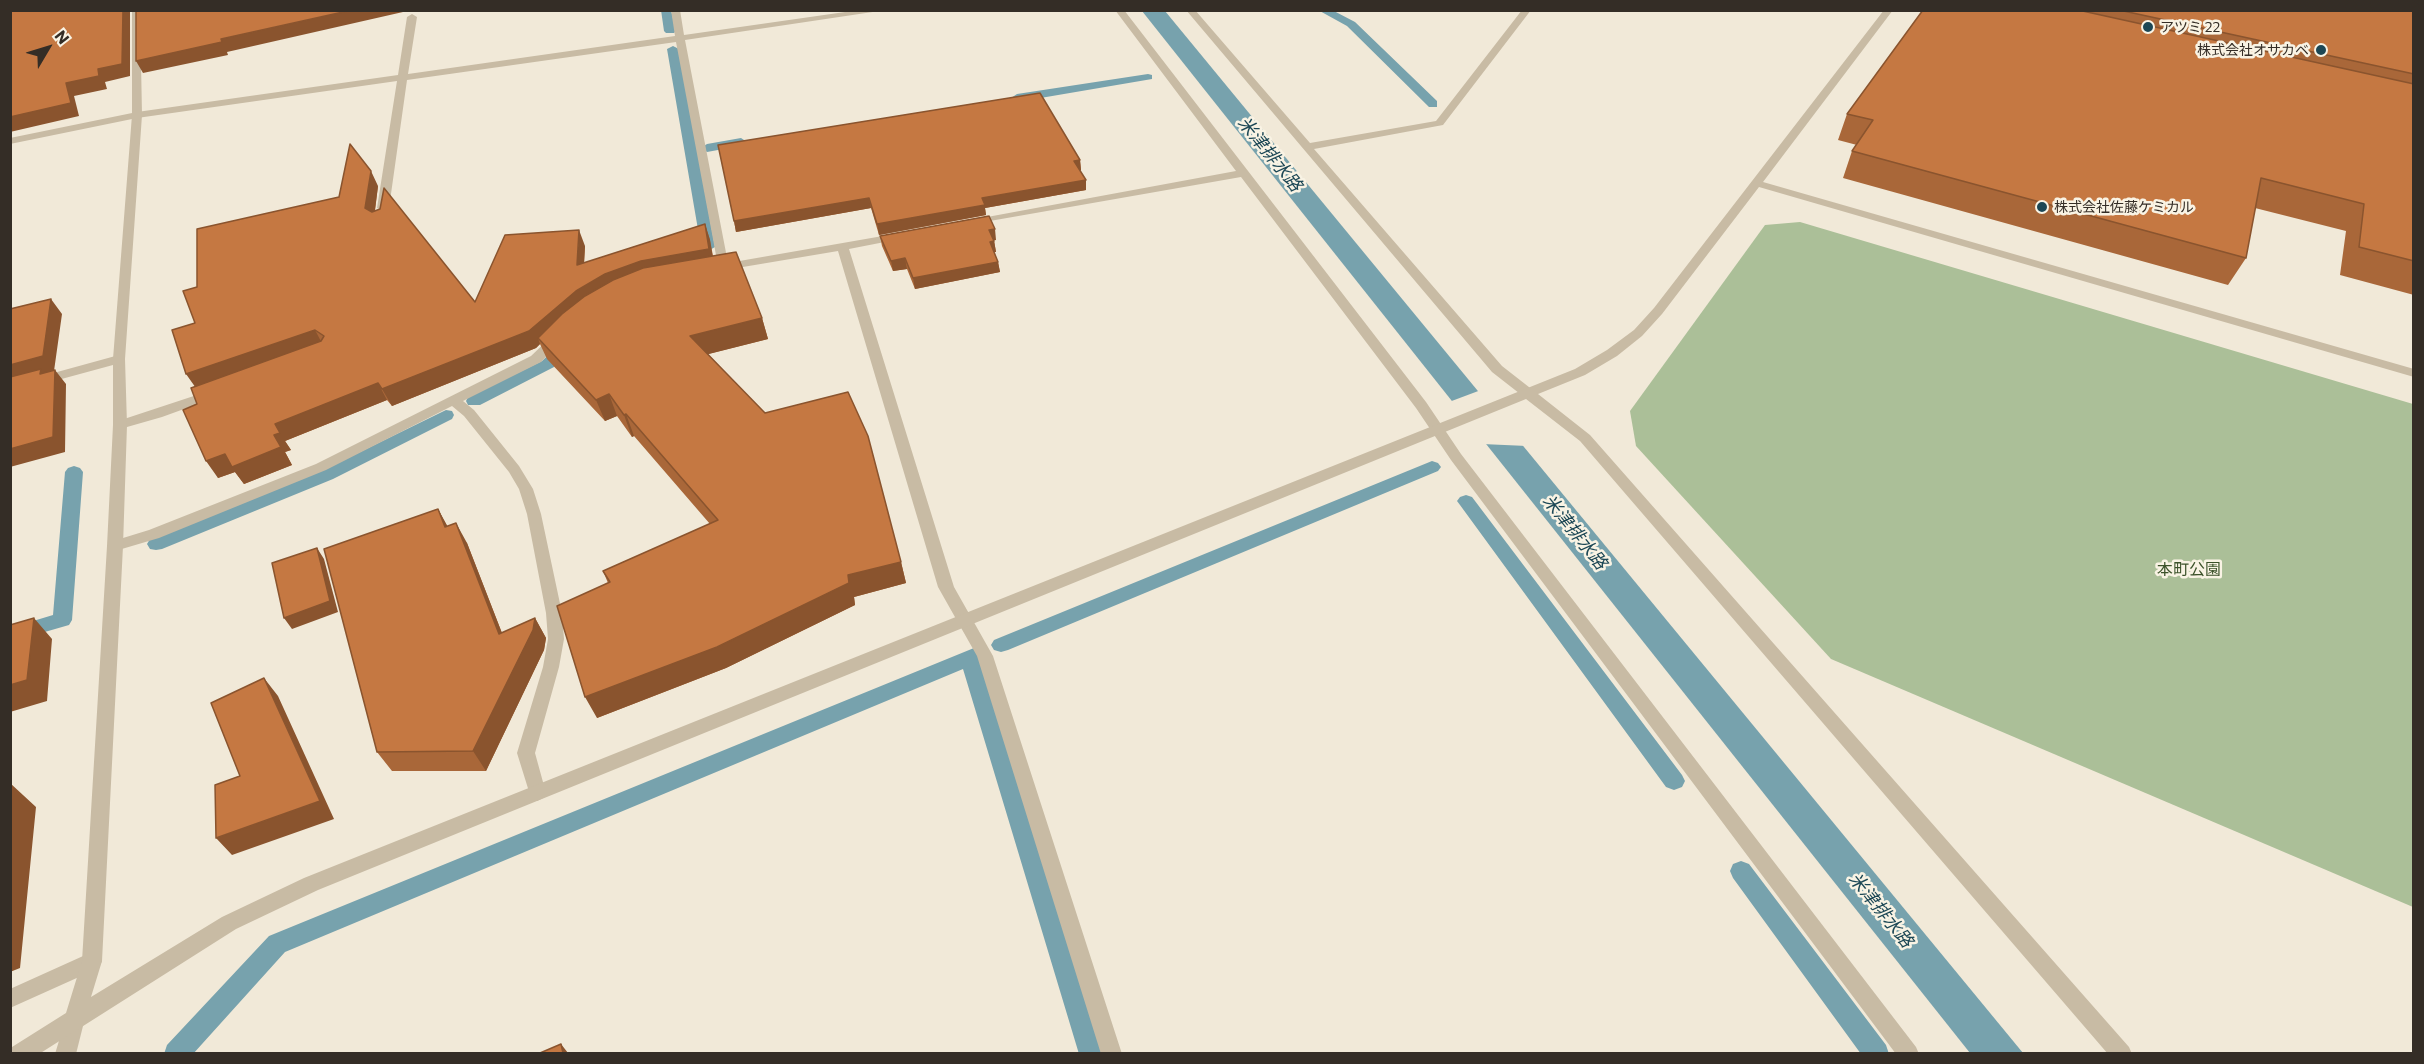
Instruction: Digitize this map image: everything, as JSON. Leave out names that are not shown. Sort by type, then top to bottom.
[{"type":"street","points":[[65,1053],[92,961],[115,546],[120,424],[119,359],[136,115],[136,10]]},
{"type":"street","points":[[675,10],[718,269],[910,234]]},
{"type":"street","points":[[10,141],[136,115],[882,10]]},
{"type":"street","points":[[1119,10],[1441,430],[1909,1053]]},
{"type":"street","points":[[1190,10],[1497,369],[1522,396],[1585,438],[2122,1053]]},
{"type":"street","points":[[1307,147],[1439,123],[1527,10]]},
{"type":"street","points":[[19,1053],[186,948],[270,902],[1580,372],[1612,353],[1638,333],[1658,311],[1889,10]]},
{"type":"street","points":[[381,222],[412,17]]},
{"type":"street","points":[[956,225],[1243,173]]},
{"type":"street","points":[[1756,183],[2414,373]]},
{"type":"street","points":[[842,246],[946,587],[985,656],[1112,1053]]},
{"type":"street","points":[[115,546],[154,534],[321,467],[536,359],[565,330]]},
{"type":"street","points":[[10,389],[119,359]]},
{"type":"street","points":[[120,424],[157,414],[224,390]]},
{"type":"street","points":[[454,400],[469,413],[514,469],[526,489],[534,514],[554,613],[556,639],[551,667],[526,753],[537,793]]},
{"type":"street","points":[[10,999],[92,961]]},
{"type":"green space","name":"本町公園","points":[[1800,222],[2413,404],[2413,907],[1831,659],[1636,446],[1630,411],[1765,225]]},
{"type":"water","name":"米津排水路","points":[[1142,11],[1165,11],[2023,1053],[1970,1053]]},
{"type":"pier","points":[[1481,390],[1527,446],[1482,444],[1449,402]]},
{"type":"building","points":[[10,10],[123,10],[122,64],[98,69],[99,76],[66,83],[71,103],[10,117]]},
{"type":"building","points":[[136,10],[352,10],[221,39],[222,42],[136,61]]},
{"type":"building","points":[[1923,10],[2078,10],[2414,84],[2414,261],[2359,247],[2364,204],[2261,178],[2246,258],[1852,151],[1873,120],[1847,114]]},
{"type":"building","points":[[2119,10],[2414,10],[2414,74]]},
{"type":"building","points":[[1040,93],[1080,160],[1074,161],[1086,180],[982,198],[985,205],[877,224],[869,198],[734,221],[718,145]]},
{"type":"building","points":[[350,144],[371,171],[365,208],[372,212],[380,209],[384,188],[475,302],[505,235],[579,230],[577,265],[705,224],[709,249],[641,261],[605,274],[576,291],[529,331],[382,389],[378,383],[275,424],[280,433],[274,435],[281,447],[232,467],[225,454],[206,461],[183,410],[197,404],[191,388],[321,341],[324,336],[315,330],[186,374],[172,330],[195,323],[183,291],[197,287],[197,229],[339,197]]},
{"type":"building","points":[[989,216],[995,229],[989,230],[994,241],[990,242],[998,262],[913,278],[905,258],[891,261],[880,236]]},
{"type":"building","points":[[736,252],[762,318],[690,336],[765,413],[848,392],[868,436],[901,562],[848,575],[849,583],[717,647],[585,697],[557,606],[610,582],[603,571],[718,520],[626,414],[624,415],[609,394],[596,400],[538,338],[562,314],[585,296],[613,280],[643,268]]},
{"type":"building","points":[[51,299],[43,356],[10,365],[10,309]]},
{"type":"building","points":[[41,369],[40,374],[55,370],[53,437],[10,449],[10,377]]},
{"type":"building","points":[[438,509],[445,527],[456,523],[499,634],[535,618],[533,630],[473,751],[377,752],[324,549]]},
{"type":"building","points":[[317,548],[330,601],[284,618],[272,563]]},
{"type":"building","points":[[34,618],[27,680],[10,685],[10,625]]},
{"type":"building","points":[[264,678],[320,801],[216,838],[215,785],[240,776],[211,703]]},
{"type":"building","points":[[561,1044],[563,1053],[540,1053]]},
{"type":"waterway","points":[[666,10],[670,31]]},
{"type":"waterway","points":[[1323,10],[1351,24],[1433,104]]},
{"type":"waterway","points":[[673,49],[708,247]]},
{"type":"waterway","points":[[1017,98],[1148,77]]},
{"type":"waterway","points":[[707,148],[741,142]]},
{"type":"waterway","points":[[474,401],[548,364],[567,345]]},
{"type":"waterway","points":[[156,544],[327,475],[446,415]]},
{"type":"waterway","points":[[1001,645],[1432,467]]},
{"type":"waterway","points":[[10,635],[62,620],[74,472]]},
{"type":"waterway","points":[[1466,501],[1674,781]]},
{"type":"waterway","points":[[176,1054],[277,944],[974,656]]},
{"type":"waterway","points":[[970,658],[1092,1054]]},
{"type":"waterway","points":[[1741,871],[1877,1054]]},
{"type":"place","name":"アツミ 22","points":[[2148,27]]},
{"type":"place","name":"株式会社オサカベ","points":[[2321,50]]},
{"type":"place","name":"株式会社佐藤ケミカル","points":[[2042,207]]}]
